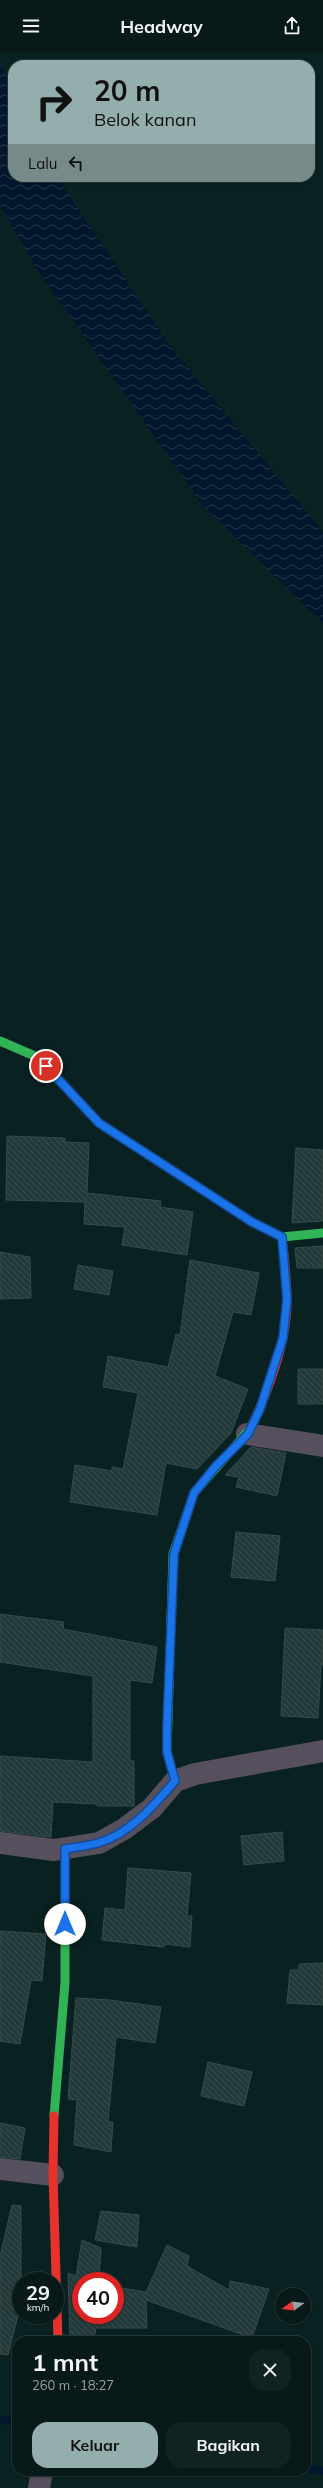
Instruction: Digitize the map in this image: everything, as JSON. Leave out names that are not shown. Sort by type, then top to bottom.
[{"type":"street","points":[[0,1041],[37,1057],[99,1123],[252,1222],[282,1237],[323,1233]]},
{"type":"street","points":[[175,1781],[167,1752],[174,1554],[194,1493],[216,1466],[248,1434],[260,1409],[283,1338],[287,1299],[282,1237]]},
{"type":"street","points":[[248,1434],[323,1446]]},
{"type":"street","points":[[0,1843],[54,1850],[99,1842],[124,1829],[152,1808],[175,1781],[195,1774],[323,1751]]},
{"type":"street","points":[[58,2336],[53,2175],[54,2120],[65,1983],[65,1849]]},
{"type":"street","points":[[0,2169],[53,2175]]},
{"type":"water","points":[[0,63],[8,80],[8,182],[60,182],[170,346],[323,532],[323,623],[204,507],[39,272],[0,206]]},
{"type":"building","points":[[7,1136],[65,1138],[65,1142],[89,1143],[87,1193],[161,1201],[160,1207],[193,1212],[187,1255],[122,1245],[125,1227],[84,1224],[85,1202],[6,1200]]},
{"type":"building","points":[[296,1148],[323,1150],[323,1221],[292,1223]]},
{"type":"building","points":[[323,1246],[323,1268],[297,1268],[295,1248]]},
{"type":"building","points":[[0,1252],[30,1257],[31,1298],[0,1299]]},
{"type":"building","points":[[190,1260],[259,1273],[251,1315],[233,1312],[215,1376],[248,1389],[231,1433],[197,1469],[166,1463],[157,1515],[70,1502],[75,1465],[112,1471],[112,1467],[123,1469],[138,1393],[103,1387],[108,1356],[168,1367],[176,1334],[180,1335]]},
{"type":"building","points":[[78,1265],[113,1271],[109,1295],[74,1289]]},
{"type":"building","points":[[298,1369],[323,1369],[323,1404],[298,1404]]},
{"type":"building","points":[[251,1447],[286,1453],[277,1496],[236,1487],[239,1477],[225,1475]]},
{"type":"building","points":[[236,1532],[280,1536],[275,1581],[231,1577]]},
{"type":"building","points":[[0,1614],[64,1622],[63,1629],[157,1647],[152,1683],[130,1680],[130,1761],[134,1761],[134,1806],[97,1806],[97,1804],[53,1802],[51,1837],[0,1831],[0,1756],[93,1762],[93,1676],[0,1662]]},
{"type":"building","points":[[285,1628],[323,1630],[323,1665],[321,1665],[318,1718],[281,1716]]},
{"type":"building","points":[[282,1832],[284,1861],[244,1865],[241,1836]]},
{"type":"building","points":[[128,1868],[191,1873],[187,1916],[192,1916],[190,1947],[165,1944],[164,1947],[102,1940],[105,1908],[125,1910]]},
{"type":"building","points":[[0,1931],[46,1934],[42,1981],[31,1980],[20,2044],[0,2041]]},
{"type":"building","points":[[323,1963],[323,2005],[287,2003],[290,1970],[299,1970],[299,1964]]},
{"type":"building","points":[[76,1998],[110,2000],[161,2007],[155,2043],[116,2037],[108,2122],[113,2122],[111,2152],[74,2145],[77,2100],[68,2099]]},
{"type":"building","points":[[208,2062],[252,2072],[244,2106],[201,2096]]},
{"type":"building","points":[[0,2123],[25,2128],[20,2159],[0,2157]]},
{"type":"building","points":[[12,2205],[21,2206],[21,2272],[12,2272],[12,2324],[16,2324],[8,2355],[0,2354],[0,2257]]},
{"type":"building","points":[[101,2211],[139,2215],[137,2247],[95,2240]]},
{"type":"building","points":[[82,2240],[101,2248],[100,2272],[77,2272]]},
{"type":"building","points":[[167,2245],[189,2256],[187,2266],[229,2290],[230,2281],[269,2289],[253,2336],[246,2336],[146,2300],[147,2328],[96,2328],[95,2336],[70,2336],[68,2273],[72,2274],[72,2324],[124,2324],[124,2288],[146,2292]]},
{"type":"waterway","points":[[0,2420],[12,2421]]},
{"type":"waterway","points":[[311,2469],[323,2471]]},
{"type":"traffic: fast","points":[[0,1041],[37,1057],[99,1123],[252,1222],[282,1237],[323,1233]]},
{"type":"traffic: fast","points":[[175,1781],[167,1752],[173,1554],[194,1493],[250,1429]]},
{"type":"traffic: fast","points":[[54,2116],[65,1983],[65,1849]]},
{"type":"traffic: jam","points":[[250,1429],[264,1399],[276,1366],[284,1331],[287,1290],[282,1237]]},
{"type":"traffic: jam","points":[[54,2116],[53,2175],[58,2336]]},
{"type":"route","points":[[46,1066],[99,1123],[137,1149],[213,1195],[252,1222],[282,1237],[287,1299],[283,1338],[260,1409],[248,1434],[216,1466],[194,1493],[174,1554],[167,1702],[167,1752],[175,1781],[152,1808],[124,1829],[99,1842],[65,1849],[65,1924]]}]
